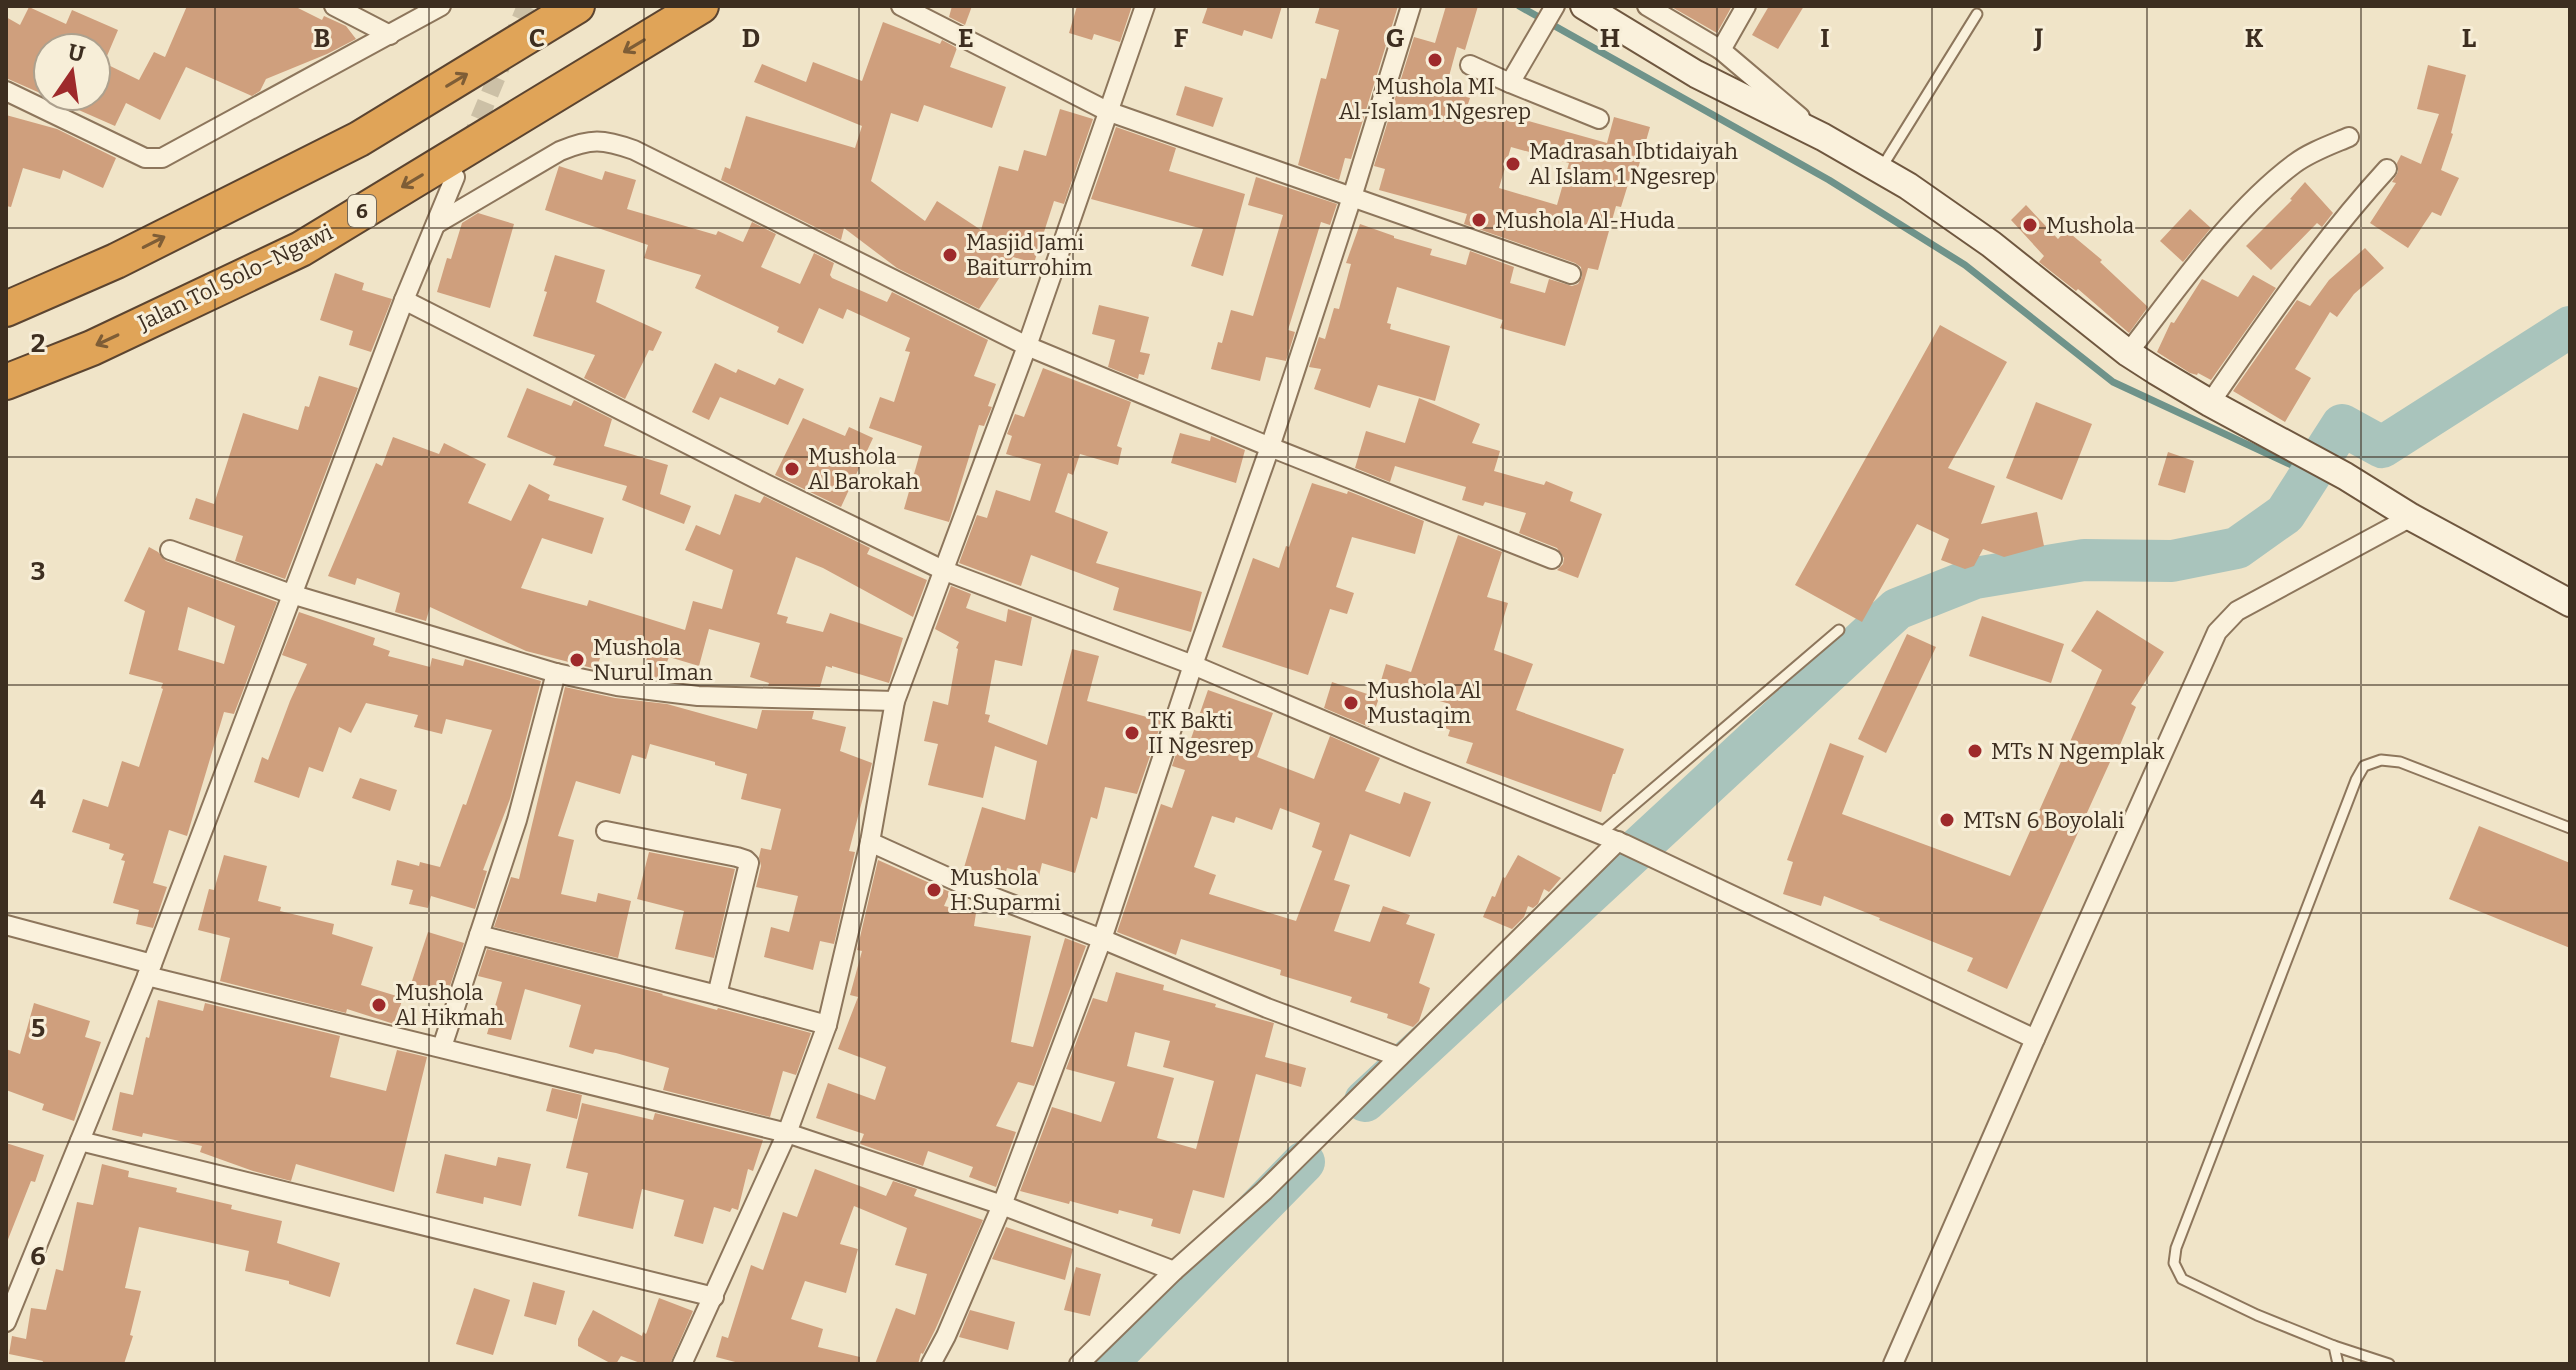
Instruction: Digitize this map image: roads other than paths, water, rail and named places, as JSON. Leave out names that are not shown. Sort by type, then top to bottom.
[{"type":"highway","points":[[6,309],[116,261],[359,139],[577,6]]},
{"type":"highway","name":"Jalan Tol Solo–Ngawi","points":[[6,382],[92,348],[301,249],[701,6]]},
{"type":"main road","points":[[1584,6],[1696,74],[1823,137],[1936,205],[1991,244],[2128,353],[2210,403],[2570,603]]},
{"type":"street","points":[[334,6],[390,35]]},
{"type":"street","points":[[6,91],[155,160],[169,156],[441,6]]},
{"type":"street","points":[[901,6],[1107,111],[1571,274]]},
{"type":"street","points":[[682,1364],[787,1133],[827,1025],[870,842],[895,701],[1027,346],[1145,6]]},
{"type":"street","points":[[931,1364],[1002,1205],[1102,939],[1193,665],[1270,447],[1411,6]]},
{"type":"street","points":[[1510,83],[1555,6]]},
{"type":"street","points":[[1647,6],[1721,50],[1823,137]]},
{"type":"street","points":[[1721,50],[1746,6]]},
{"type":"street","points":[[1470,65],[1599,119]]},
{"type":"street","points":[[2128,353],[2230,225],[2268,186],[2295,163],[2349,137]]},
{"type":"street","points":[[436,224],[560,151],[581,142],[611,142],[634,150],[1027,346],[1552,559]]},
{"type":"street","points":[[2210,403],[2347,212],[2387,169]]},
{"type":"street","points":[[6,1322],[149,970],[404,300],[455,177]]},
{"type":"street","points":[[404,300],[945,571],[1193,665],[1414,759],[1621,842],[2035,1039]]},
{"type":"street","points":[[1893,1364],[2217,632],[2237,611],[2411,517]]},
{"type":"street","points":[[170,550],[291,594],[556,673],[617,686],[698,696],[895,701]]},
{"type":"street","points":[[442,1047],[517,820],[556,673]]},
{"type":"street","points":[[606,831],[737,857],[749,863],[717,995]]},
{"type":"street","points":[[870,842],[980,892],[1267,1008],[1399,1057]]},
{"type":"street","points":[[1079,1364],[1174,1271],[1264,1191],[1621,842]]},
{"type":"street","points":[[6,925],[149,970],[787,1133],[1002,1205],[1174,1271]]},
{"type":"street","points":[[479,935],[827,1025]]},
{"type":"street","points":[[80,1141],[714,1297]]},
{"type":"lane","points":[[1880,170],[1977,14]]},
{"type":"lane","points":[[1600,834],[1839,630]]},
{"type":"lane","points":[[2389,1364],[2257,1315],[2182,1279],[2174,1263],[2176,1248],[2364,766],[2381,760],[2400,762],[2570,828]]},
{"type":"lane","points":[[2334,1346],[2338,1364]]},
{"type":"waterway","points":[[1519,6],[1829,180],[1965,265],[2113,382],[2311,474]]},
{"type":"waterway","points":[[1365,1101],[1897,609],[1975,578],[2084,560],[2172,561],[2237,548],[2285,514],[2342,425],[2382,447],[2570,327]]},
{"type":"waterway","points":[[1106,1364],[1304,1162]]},
{"type":"tunnel","points":[[469,144],[526,6]]},
{"type":"place","name":"Mushola MI Al-Islam 1 Ngesrep","points":[[1435,60]]},
{"type":"place","name":"Madrasah Ibtidaiyah Al Islam 1 Ngesrep","points":[[1513,164]]},
{"type":"place","name":"Mushola Al-Huda","points":[[1479,220]]},
{"type":"place","name":"Mushola","points":[[2030,225]]},
{"type":"place","name":"Masjid Jami Baiturrohim","points":[[950,255]]},
{"type":"place","name":"Mushola Al Barokah","points":[[792,469]]},
{"type":"place","name":"Mushola Nurul Iman","points":[[577,660]]},
{"type":"place","name":"Mushola Al Mustaqim","points":[[1351,703]]},
{"type":"place","name":"TK Bakti II Ngesrep","points":[[1132,733]]},
{"type":"place","name":"MTs N Ngemplak","points":[[1975,751]]},
{"type":"place","name":"MTsN 6 Boyolali","points":[[1947,820]]},
{"type":"place","name":"Mushola H.Suparmi","points":[[934,890]]},
{"type":"place","name":"Mushola Al Hikmah","points":[[379,1005]]}]
